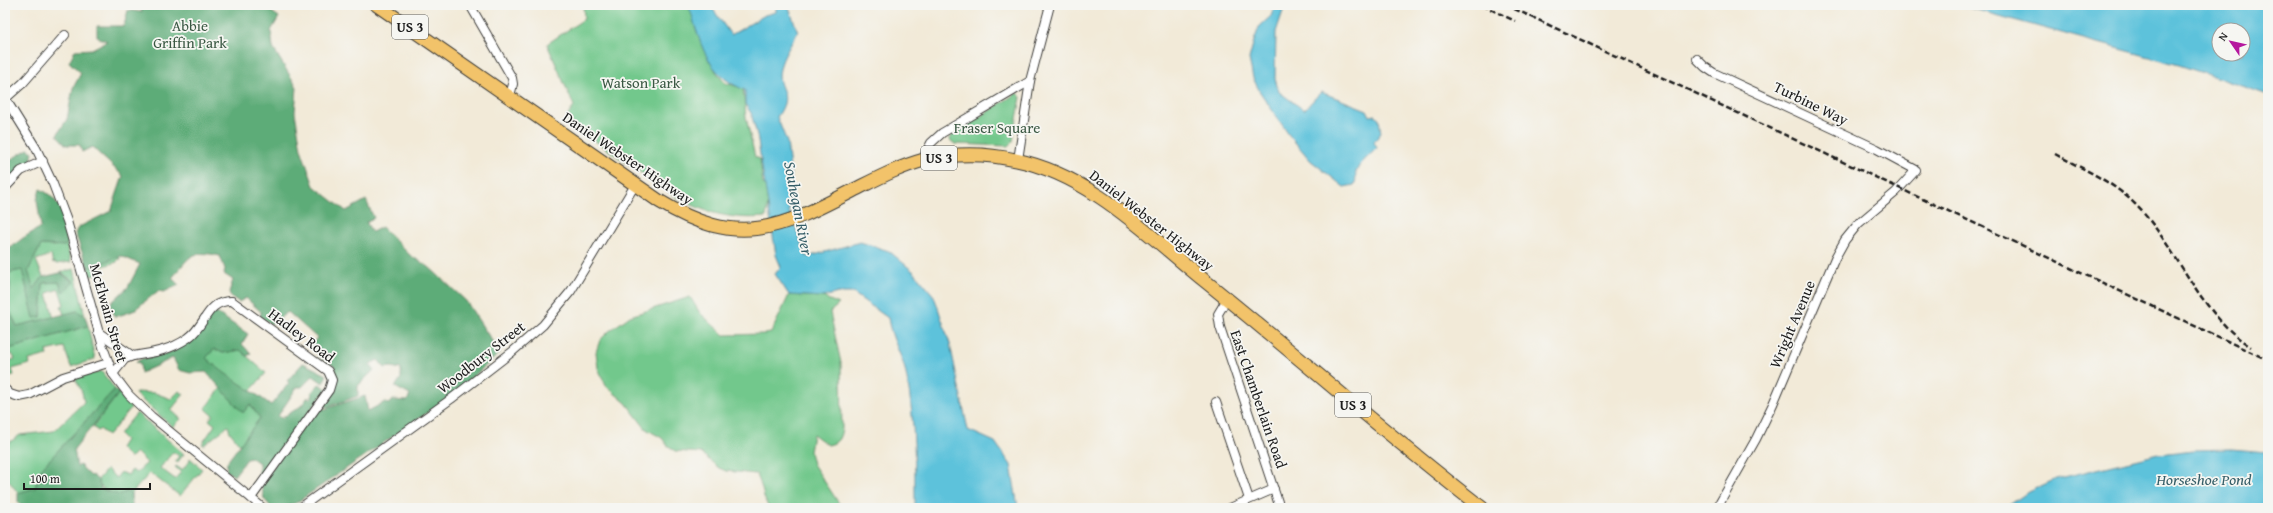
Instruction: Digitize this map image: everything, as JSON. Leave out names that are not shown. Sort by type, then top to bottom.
[{"type":"main road","name":"Daniel Webster Highway","points":[[377,5],[510,96],[635,185],[682,215],[714,226],[752,230],[790,222],[888,174],[922,161],[940,157],[980,155],[1018,160],[1058,173],[1093,192],[1227,299],[1410,452],[1482,508]]},
{"type":"street","points":[[470,5],[512,78],[513,84],[510,96]]},
{"type":"street","points":[[1018,160],[1030,81],[1050,5]]},
{"type":"street","points":[[5,98],[23,83],[65,35]]},
{"type":"street","name":"Turbine Way","points":[[1697,59],[1714,73],[1877,149],[1916,170]]},
{"type":"street","points":[[922,161],[931,143],[942,133],[1030,81]]},
{"type":"street","name":"McElwain Street","points":[[5,98],[43,161],[68,221],[98,332],[113,374],[143,409],[263,508]]},
{"type":"street","points":[[5,188],[21,171],[43,161]]},
{"type":"street","name":"Wright Avenue","points":[[1717,508],[1756,440],[1773,404],[1832,265],[1845,240],[1858,224],[1896,192],[1916,170]]},
{"type":"street","name":"Woodbury Street","points":[[300,508],[451,399],[512,352],[543,325],[570,291],[635,185]]},
{"type":"street","name":"East Chamberlain Road","points":[[1227,299],[1218,319],[1280,508]]},
{"type":"street","name":"Hadley Road","points":[[113,374],[125,359],[173,348],[190,337],[213,306],[222,301],[232,301],[328,371],[332,380],[330,390],[250,498]]},
{"type":"street","points":[[98,332],[133,356]]},
{"type":"street","points":[[5,389],[10,394],[20,397],[29,395],[64,377],[108,363]]},
{"type":"street","points":[[1216,402],[1249,499]]},
{"type":"street","points":[[1230,508],[1274,489]]},
{"type":"green space","name":"Abbie Griffin Park","points":[[141,5],[262,5],[279,17],[271,31],[273,48],[297,87],[295,112],[301,149],[314,186],[346,211],[366,200],[374,218],[366,222],[372,232],[382,227],[411,256],[429,267],[466,301],[500,353],[449,398],[296,503],[280,508],[272,508],[264,499],[261,483],[318,406],[325,409],[365,396],[368,411],[385,402],[388,404],[393,400],[407,401],[410,395],[395,387],[401,378],[401,369],[391,367],[385,368],[378,360],[370,364],[374,370],[358,386],[358,396],[327,407],[323,405],[336,382],[334,366],[320,358],[311,344],[317,338],[288,312],[271,324],[260,317],[261,312],[246,298],[239,302],[231,297],[229,292],[233,280],[224,274],[225,269],[220,256],[196,254],[192,256],[172,278],[179,285],[164,292],[158,291],[133,311],[115,317],[110,304],[128,287],[140,264],[121,256],[88,268],[75,233],[79,227],[111,211],[123,176],[92,147],[82,152],[80,145],[66,145],[57,135],[67,119],[73,88],[81,73],[69,62],[75,50],[92,49],[107,41],[97,37],[97,26],[124,26],[128,10],[142,12]]},
{"type":"green space","name":"Watson Park","points":[[583,5],[694,5],[715,70],[725,83],[743,88],[746,117],[755,157],[760,159],[763,184],[768,185],[766,217],[753,218],[718,214],[706,211],[684,201],[673,195],[565,120],[574,106],[547,44],[584,19]]},
{"type":"green space","name":"Fraser Square","points":[[1017,93],[1021,97],[1013,141],[1008,146],[955,144],[950,140],[951,135]]},
{"type":"green space","points":[[28,149],[33,152],[30,166],[5,188],[5,163]]},
{"type":"green space","points":[[40,189],[53,198],[58,204],[66,218],[73,241],[64,246],[41,245],[28,271],[34,289],[43,277],[60,273],[74,282],[63,292],[59,282],[43,283],[41,317],[34,318],[22,270],[8,273],[10,284],[9,310],[17,326],[77,311],[85,316],[88,326],[5,350],[5,252],[23,238],[41,227],[37,200]]},
{"type":"green space","points":[[41,245],[67,245],[71,262],[53,263],[51,255],[36,260],[43,277],[34,290],[28,271]]},
{"type":"green space","points":[[119,257],[120,259],[117,260],[117,262],[100,267],[102,272],[89,277],[88,268]]},
{"type":"green space","points":[[22,269],[34,317],[41,317],[43,282],[59,282],[63,291],[74,281],[60,272],[74,269],[85,316],[77,311],[64,315],[61,306],[64,305],[59,289],[47,293],[54,318],[17,326],[9,310],[10,284],[7,274]]},
{"type":"green space","points":[[789,295],[823,297],[839,304],[830,312],[841,363],[842,429],[838,440],[828,445],[813,434],[810,452],[813,464],[842,508],[769,508],[756,474],[726,471],[719,468],[701,453],[676,451],[667,445],[662,438],[646,429],[626,403],[606,386],[598,368],[596,352],[600,340],[608,332],[630,316],[690,297],[700,313],[724,335],[764,334],[771,333]]},
{"type":"green space","points":[[217,313],[248,334],[242,344],[251,354],[247,356],[240,350],[223,353],[214,349],[206,358],[271,405],[289,383],[287,381],[303,363],[327,375],[323,383],[313,376],[302,387],[297,387],[278,416],[282,418],[301,406],[308,397],[310,399],[313,395],[311,393],[319,384],[327,389],[259,477],[259,463],[252,458],[247,459],[234,476],[226,471],[227,462],[260,418],[250,404],[243,413],[206,372],[190,373],[179,370],[173,358],[141,373],[140,363],[136,362],[141,359],[164,354],[179,347],[211,315]]},
{"type":"green space","points":[[88,326],[95,359],[71,367],[64,347],[46,351],[47,355],[29,360],[30,364],[12,369],[14,375],[5,377],[5,362],[15,359],[12,354],[5,356],[5,350]]},
{"type":"green space","points":[[214,349],[223,353],[240,350],[266,373],[251,390],[245,388],[227,377],[206,358]]},
{"type":"green space","points":[[101,371],[115,389],[41,469],[35,488],[18,493],[5,476],[5,442],[7,444],[20,435],[54,431],[84,402],[82,392],[75,378]]},
{"type":"green space","points":[[221,388],[243,412],[250,404],[260,418],[240,445],[230,432],[228,426],[204,445],[202,444],[215,425],[209,420],[213,415],[205,408]]},
{"type":"green space","points":[[115,389],[119,393],[74,449],[77,467],[80,465],[91,476],[92,475],[98,480],[101,489],[120,495],[127,491],[131,494],[132,506],[136,508],[23,508],[18,502],[18,493],[35,488],[41,469]]},
{"type":"green space","points":[[179,391],[184,394],[171,410],[181,419],[173,427],[135,394],[136,392],[155,393],[171,399]]},
{"type":"green space","points":[[119,393],[131,408],[108,436],[100,429],[98,431],[93,427]]},
{"type":"green space","points":[[137,413],[184,454],[177,463],[175,461],[179,456],[173,452],[160,468],[175,479],[181,472],[175,467],[176,466],[182,470],[189,462],[190,458],[202,469],[180,496],[150,473],[131,494],[127,491],[120,495],[110,492],[104,489],[97,481],[107,469],[116,478],[121,472],[128,475],[132,470],[136,473],[147,463],[136,452],[130,458],[120,448],[125,440],[119,434]]},
{"type":"water","points":[[687,5],[710,5],[731,35],[765,15],[776,12],[776,5],[788,5],[798,32],[781,64],[779,76],[785,96],[782,109],[777,117],[787,142],[792,187],[789,211],[807,257],[860,242],[889,251],[914,272],[934,296],[950,344],[968,430],[995,442],[1011,465],[1018,508],[915,508],[914,444],[910,395],[905,371],[888,318],[853,293],[838,293],[823,297],[789,295],[775,274],[781,267],[776,255],[757,135],[751,113],[745,104],[745,90],[726,79],[713,66],[703,49]]},
{"type":"water","points":[[1275,5],[1285,5],[1276,32],[1275,79],[1279,92],[1304,110],[1321,92],[1367,110],[1370,116],[1376,115],[1379,119],[1381,133],[1374,142],[1377,148],[1357,169],[1354,185],[1344,187],[1310,160],[1289,135],[1260,92],[1253,78],[1249,59],[1253,44],[1259,27],[1271,16]]},
{"type":"water","points":[[1959,5],[2268,5],[2268,95],[2179,65]]},
{"type":"water","name":"Horseshoe Pond","points":[[2231,449],[2268,452],[2268,508],[2005,508],[2028,492],[2056,479],[2159,454],[2194,450]]},
{"type":"railway","points":[[1482,5],[1515,21]]},
{"type":"railway","points":[[1506,5],[2268,360]]},
{"type":"railway","points":[[2055,154],[2107,182],[2135,204],[2164,240],[2202,298],[2233,333],[2251,347]]},
{"type":"water label","name":"Souhegan River","points":[[799,208]]}]
